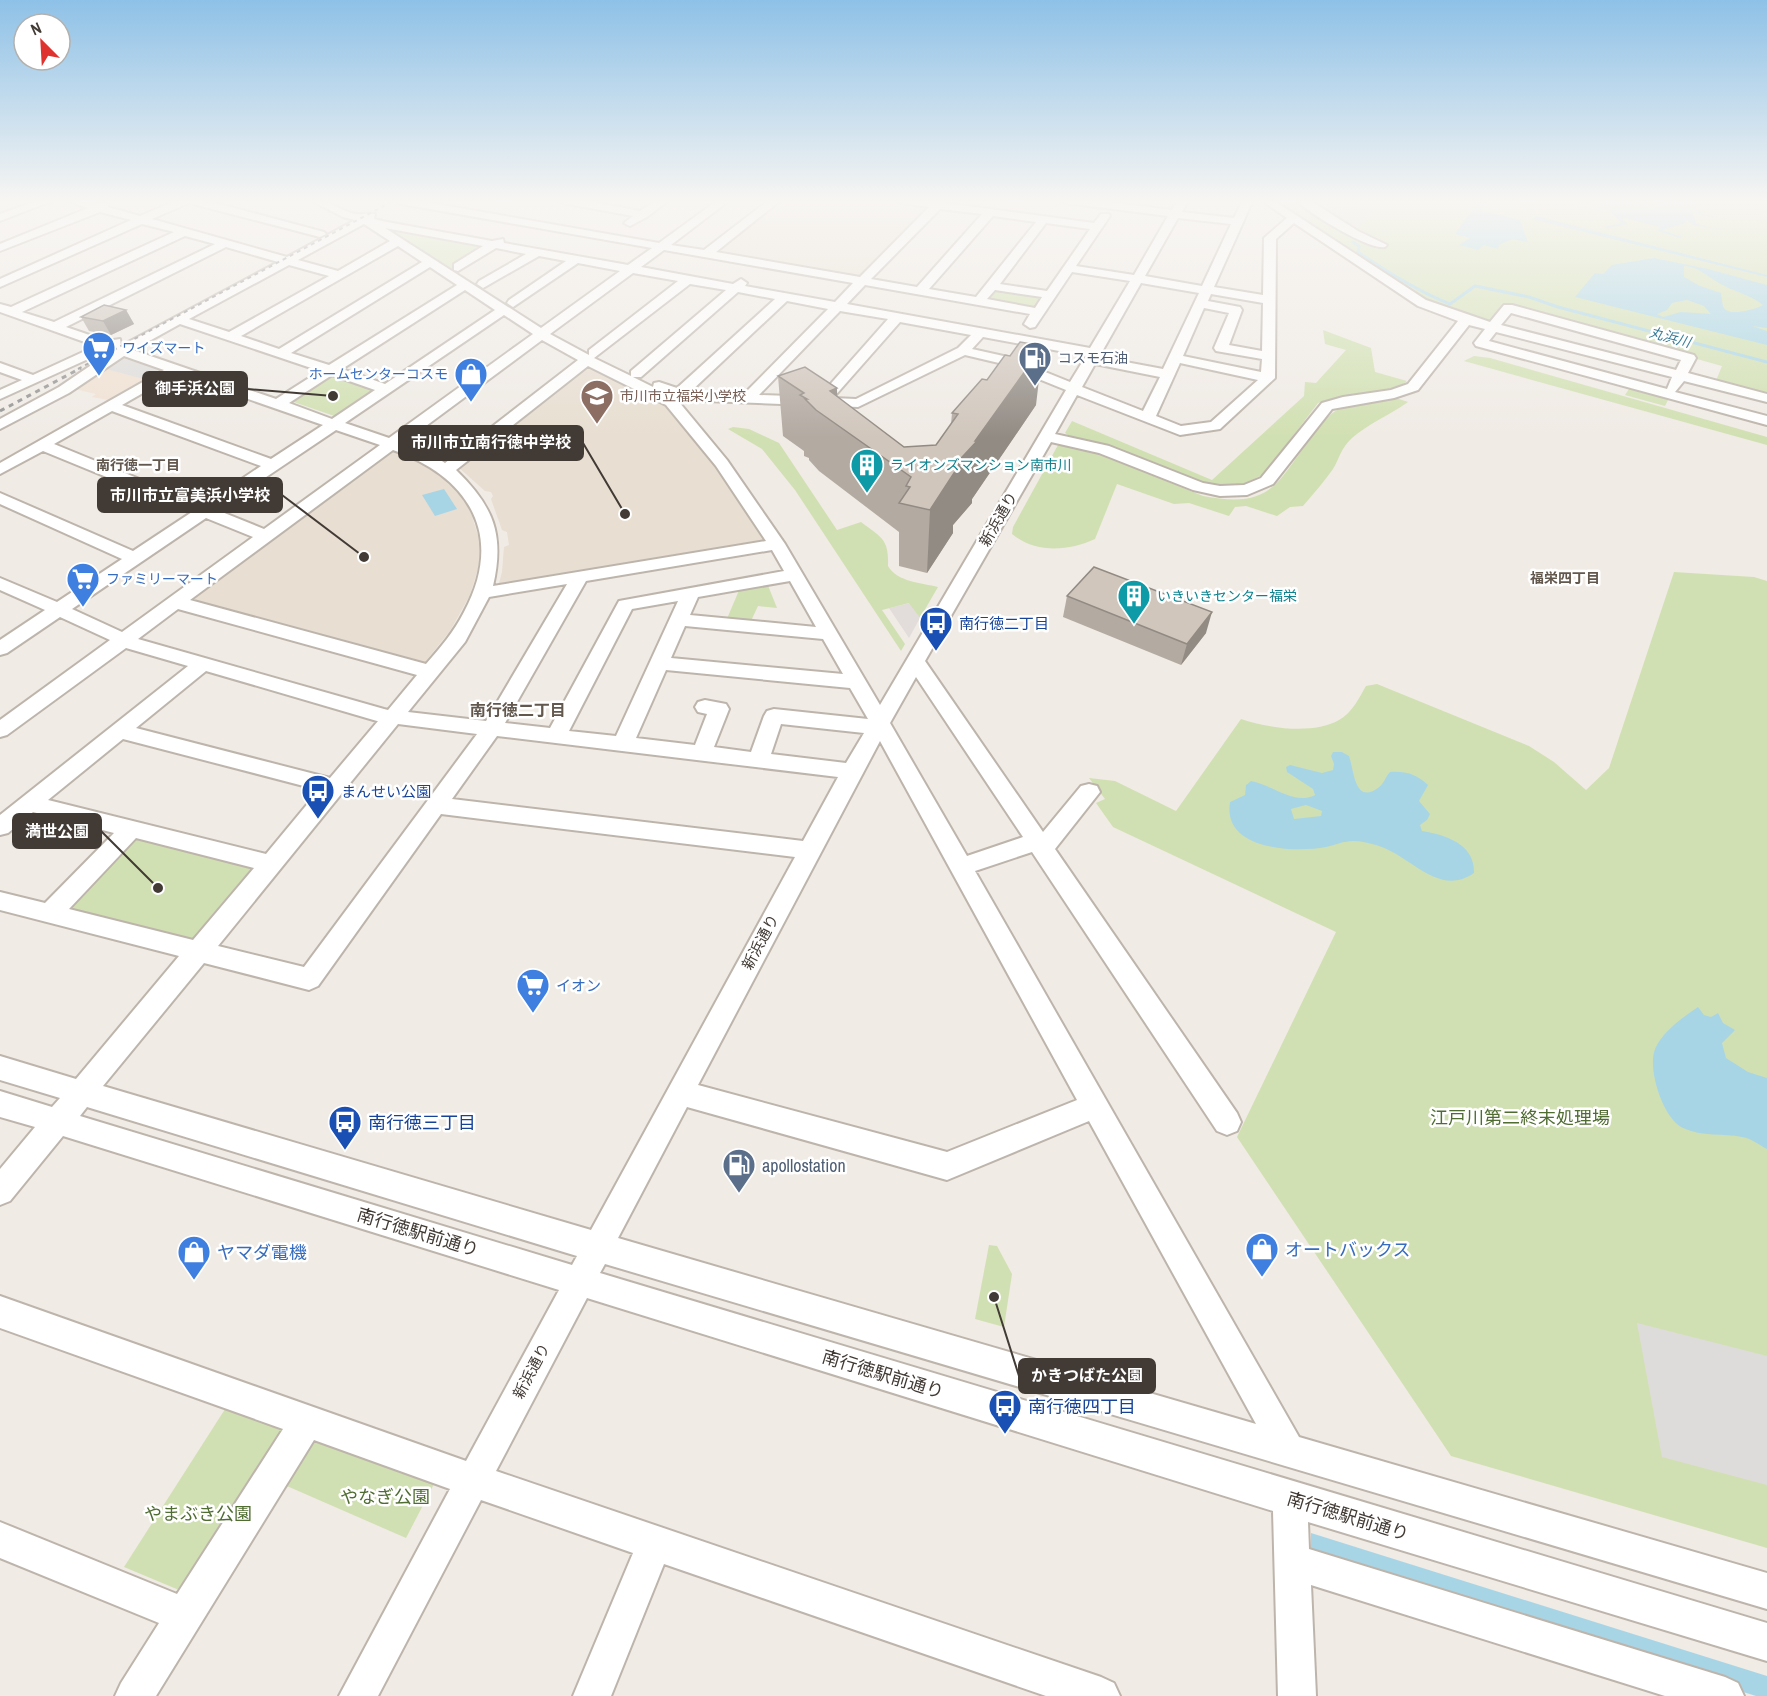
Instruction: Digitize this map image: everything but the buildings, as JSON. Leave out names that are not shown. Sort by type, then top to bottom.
[{"type":"street","points":[[6,310],[76,279]]},
{"type":"street","points":[[55,327],[152,279]]},
{"type":"street","points":[[0,394],[108,345],[235,279]]},
{"type":"street","points":[[0,425],[64,390],[123,350],[257,279]]},
{"type":"street","points":[[230,337],[332,279]]},
{"type":"street","points":[[280,354],[403,279]]},
{"type":"street","points":[[458,279],[509,306],[547,330],[560,346],[636,374],[675,399],[722,463],[777,544],[829,634],[1288,1451]]},
{"type":"street","points":[[476,279],[509,306]]},
{"type":"street","points":[[483,284],[491,279]]},
{"type":"street","points":[[0,649],[387,390],[547,279]]},
{"type":"street","points":[[0,730],[616,279]]},
{"type":"street","points":[[683,279],[1019,340],[1167,374]]},
{"type":"street","points":[[636,374],[745,279]]},
{"type":"street","points":[[846,279],[1038,312]]},
{"type":"street","points":[[748,398],[865,279]]},
{"type":"street","points":[[920,292],[931,279]]},
{"type":"street","points":[[979,302],[997,279]]},
{"type":"street","points":[[1019,340],[1061,279]]},
{"type":"street","name":"新浜通り","points":[[358,1696],[808,850],[1136,279]]},
{"type":"street","points":[[1144,279],[1269,300]]},
{"type":"street","points":[[1147,419],[1213,279]]},
{"type":"street","points":[[963,351],[1003,360],[1180,431],[1215,426],[1268,378],[1268,279]]},
{"type":"street","points":[[1386,279],[1433,309],[1466,320],[1767,398]]},
{"type":"street","points":[[447,470],[687,280]]},
{"type":"street","points":[[278,404],[466,284]]},
{"type":"street","points":[[992,286],[1050,295]]},
{"type":"street","points":[[675,399],[784,297]]},
{"type":"street","points":[[1200,304],[1236,310],[1221,348],[1268,356]]},
{"type":"street","points":[[1670,394],[1689,358],[1508,308],[1478,347],[1670,394],[1767,421]]},
{"type":"street","points":[[0,1191],[431,672],[465,628],[483,593],[492,551],[486,520],[469,489],[447,470],[423,455],[6,310]]},
{"type":"street","points":[[823,401],[896,318]]},
{"type":"street","points":[[178,320],[387,390]]},
{"type":"street","points":[[1046,436],[1104,449],[1198,487],[1220,491],[1247,490],[1267,481],[1327,406],[1343,401],[1394,394],[1413,387],[1466,320]]},
{"type":"street","points":[[591,356],[675,399],[748,398],[861,402],[928,375],[963,351],[979,333]]},
{"type":"street","points":[[1175,358],[1268,378]]},
{"type":"street","points":[[0,367],[32,379]]},
{"type":"street","points":[[0,469],[175,369]]},
{"type":"street","points":[[111,406],[273,465]]},
{"type":"street","points":[[42,445],[266,536]]},
{"type":"street","points":[[0,498],[134,558]]},
{"type":"street","points":[[483,593],[777,544]]},
{"type":"street","points":[[556,737],[625,605],[794,575]]},
{"type":"street","points":[[0,901],[309,979],[491,729],[580,577]]},
{"type":"street","points":[[0,583],[123,640],[393,717],[852,771]]},
{"type":"street","points":[[623,744],[691,593]]},
{"type":"street","points":[[175,602],[431,672]]},
{"type":"street","points":[[679,620],[829,634]]},
{"type":"street","points":[[916,662],[1227,1122]]},
{"type":"street","points":[[660,663],[856,682]]},
{"type":"street","points":[[0,827],[202,664]]},
{"type":"street","points":[[702,753],[719,709],[705,707]]},
{"type":"street","points":[[758,760],[774,717],[879,725]]},
{"type":"street","points":[[119,731],[336,787]]},
{"type":"street","points":[[961,867],[1041,845],[1089,792]]},
{"type":"street","points":[[29,803],[272,864]]},
{"type":"street","points":[[436,805],[808,850]]},
{"type":"street","points":[[50,913],[131,829]]},
{"type":"street","points":[[0,1068],[1767,1591]]},
{"type":"street","points":[[679,1092],[947,1166],[1095,1106]]},
{"type":"street","name":"南行徳駅前通り","points":[[0,1104],[1290,1499],[1767,1642]]},
{"type":"street","points":[[0,1312],[472,1480],[1101,1696]]},
{"type":"street","points":[[134,1696],[307,1421]]},
{"type":"street","points":[[1290,1499],[1297,1696]]},
{"type":"street","points":[[0,1540],[185,1615]]},
{"type":"street","points":[[592,1696],[655,1543]]},
{"type":"street","points":[[1292,1561],[1725,1696]]},
{"type":"shaded area","points":[[122,358],[165,371],[115,401],[92,397],[96,394],[75,389]]},
{"type":"shaded area","points":[[123,358],[163,371],[147,380],[106,369]]},
{"type":"shaded area","points":[[586,364],[666,403],[719,464],[767,541],[498,587],[504,547],[509,545],[507,532],[502,530],[491,499],[493,496],[491,492],[485,491],[457,466]]},
{"type":"shaded area","points":[[393,450],[424,464],[448,481],[469,507],[480,542],[480,562],[470,595],[450,631],[425,662],[418,664],[189,601]]},
{"type":"shaded area","points":[[910,603],[920,618],[909,638],[889,608]]},
{"type":"shaded area","points":[[1637,1323],[1767,1356],[1767,1485],[1662,1457]]},
{"type":"green space","points":[[1394,279],[1767,279],[1767,396],[1715,383],[1722,366],[1507,306],[1491,325],[1428,301]]},
{"type":"green space","points":[[994,288],[1044,297],[1036,308],[985,299]]},
{"type":"green space","points":[[1323,330],[1371,348],[1375,372],[1407,381],[1390,390],[1318,403],[1264,474],[1246,483],[1230,486],[1197,482],[1065,433],[1072,421],[1212,480],[1304,396],[1305,382],[1316,383],[1346,350],[1325,344]]},
{"type":"green space","points":[[1474,356],[1490,358],[1767,437],[1767,445],[1464,361]]},
{"type":"green space","points":[[333,375],[378,390],[340,418],[288,400],[327,376]]},
{"type":"green space","points":[[1631,386],[1670,396],[1665,406],[1625,395]]},
{"type":"green space","points":[[1396,398],[1408,402],[1352,438],[1343,449],[1330,474],[1303,506],[1290,507],[1277,516],[1246,506],[1235,507],[1229,516],[1189,503],[1174,504],[1117,484],[1095,539],[1064,548],[1042,548],[1031,545],[1012,534],[1013,527],[1058,445],[1085,448],[1203,496],[1246,499],[1260,495],[1282,477],[1328,416],[1341,408],[1356,404]]},
{"type":"green space","points":[[733,427],[749,429],[779,443],[837,530],[861,522],[883,540],[887,550],[888,566],[892,571],[904,579],[938,587],[920,618],[909,603],[882,610],[905,644],[901,651],[795,490],[762,449],[728,429]]},
{"type":"green space","name":"江戸川第二終末処理場","points":[[1674,572],[1754,577],[1767,581],[1767,1548],[1451,1456],[1237,1137],[1336,932],[1113,827],[1096,803],[1105,799],[1089,778],[1115,781],[1176,811],[1241,719],[1264,725],[1304,729],[1328,725],[1348,713],[1366,686],[1377,684],[1529,746],[1554,762],[1586,790],[1609,768]]},
{"type":"green space","points":[[767,583],[777,608],[758,606],[750,623],[726,621],[740,588]]},
{"type":"green space","points":[[136,835],[251,865],[252,870],[195,937],[186,941],[63,910]]},
{"type":"green space","points":[[989,1245],[997,1246],[1012,1274],[1004,1327],[975,1319]]},
{"type":"green space","name":"やまぶき公園","points":[[227,1406],[282,1427],[284,1440],[193,1583],[179,1590],[124,1567]]},
{"type":"green space","name":"やなぎ公園","points":[[318,1436],[435,1482],[406,1538],[280,1483],[306,1440]]},
{"type":"water","points":[[1590,279],[1688,279],[1721,293],[1723,307],[1727,311],[1743,311],[1763,305],[1713,279],[1745,279],[1767,285],[1767,328],[1752,326],[1767,331],[1767,345],[1575,297]],"holes":[[[1687,300],[1704,306],[1711,314],[1681,312],[1663,317],[1657,314],[1667,310],[1672,303]]]},
{"type":"water","points":[[444,489],[457,509],[435,516],[422,495]]},
{"type":"water","points":[[1333,752],[1342,752],[1349,756],[1356,783],[1364,792],[1370,792],[1382,785],[1390,772],[1410,774],[1424,781],[1428,785],[1419,801],[1430,814],[1427,820],[1420,825],[1422,831],[1449,838],[1464,848],[1470,855],[1474,873],[1461,879],[1448,881],[1436,878],[1389,850],[1376,845],[1353,841],[1312,849],[1279,848],[1248,839],[1237,830],[1231,818],[1230,802],[1245,795],[1246,785],[1251,781],[1291,796],[1307,798],[1315,795],[1313,789],[1287,772],[1286,767],[1290,765],[1322,773],[1333,770],[1334,764],[1331,756]],"holes":[[[1306,805],[1322,811],[1321,816],[1294,819],[1291,809]]]},
{"type":"water","points":[[1698,1007],[1704,1015],[1711,1017],[1718,1013],[1723,1023],[1735,1030],[1722,1043],[1726,1058],[1748,1072],[1767,1078],[1767,1149],[1745,1138],[1698,1133],[1683,1128],[1669,1115],[1663,1104],[1653,1069],[1655,1049],[1658,1042],[1679,1020]]},
{"type":"water","points":[[1311,1533],[1767,1676],[1767,1696],[1756,1696],[1311,1556]]},
{"type":"waterway","name":"丸浜川","points":[[1401,279],[1450,304],[1475,286],[1529,297],[1558,307],[1767,362]]},
{"type":"railway","points":[[78,369],[247,279]]},
{"type":"railway","points":[[0,411],[81,368]]},
{"type":"place","name":"ワイズマート","points":[[99,377]]},
{"type":"place","name":"コスモ石油","points":[[1035,387]]},
{"type":"place","name":"御手浜公園","points":[[333,396]]},
{"type":"place","name":"ホームセンターコスモ","points":[[471,403]]},
{"type":"place","name":"市川市立福栄小学校","points":[[597,425]]},
{"type":"place","name":"ライオンズマンション南市川","points":[[867,494]]},
{"type":"place","name":"市川市立南行徳中学校","points":[[625,514]]},
{"type":"place","name":"市川市立富美浜小学校","points":[[364,557]]},
{"type":"place","name":"ファミリーマート","points":[[83,608]]},
{"type":"place","name":"いきいきセンター福栄","points":[[1134,625]]},
{"type":"place","name":"南行徳二丁目","points":[[936,652]]},
{"type":"place","name":"まんせい公園","points":[[318,820]]},
{"type":"place","name":"満世公園","points":[[158,888]]},
{"type":"place","name":"イオン","points":[[533,1014]]},
{"type":"place","name":"南行徳三丁目","points":[[345,1151]]},
{"type":"place","name":"apollostation","points":[[739,1194]]},
{"type":"place","name":"オートバックス","points":[[1262,1278]]},
{"type":"place","name":"ヤマダ電機","points":[[194,1281]]},
{"type":"place","name":"かきつばた公園","points":[[994,1297]]},
{"type":"place","name":"南行徳四丁目","points":[[1005,1435]]},
{"type":"district","name":"南行徳一丁目","points":[[138,465]]},
{"type":"district","name":"福栄四丁目","points":[[1565,578]]},
{"type":"district","name":"南行徳二丁目","points":[[518,710]]}]
